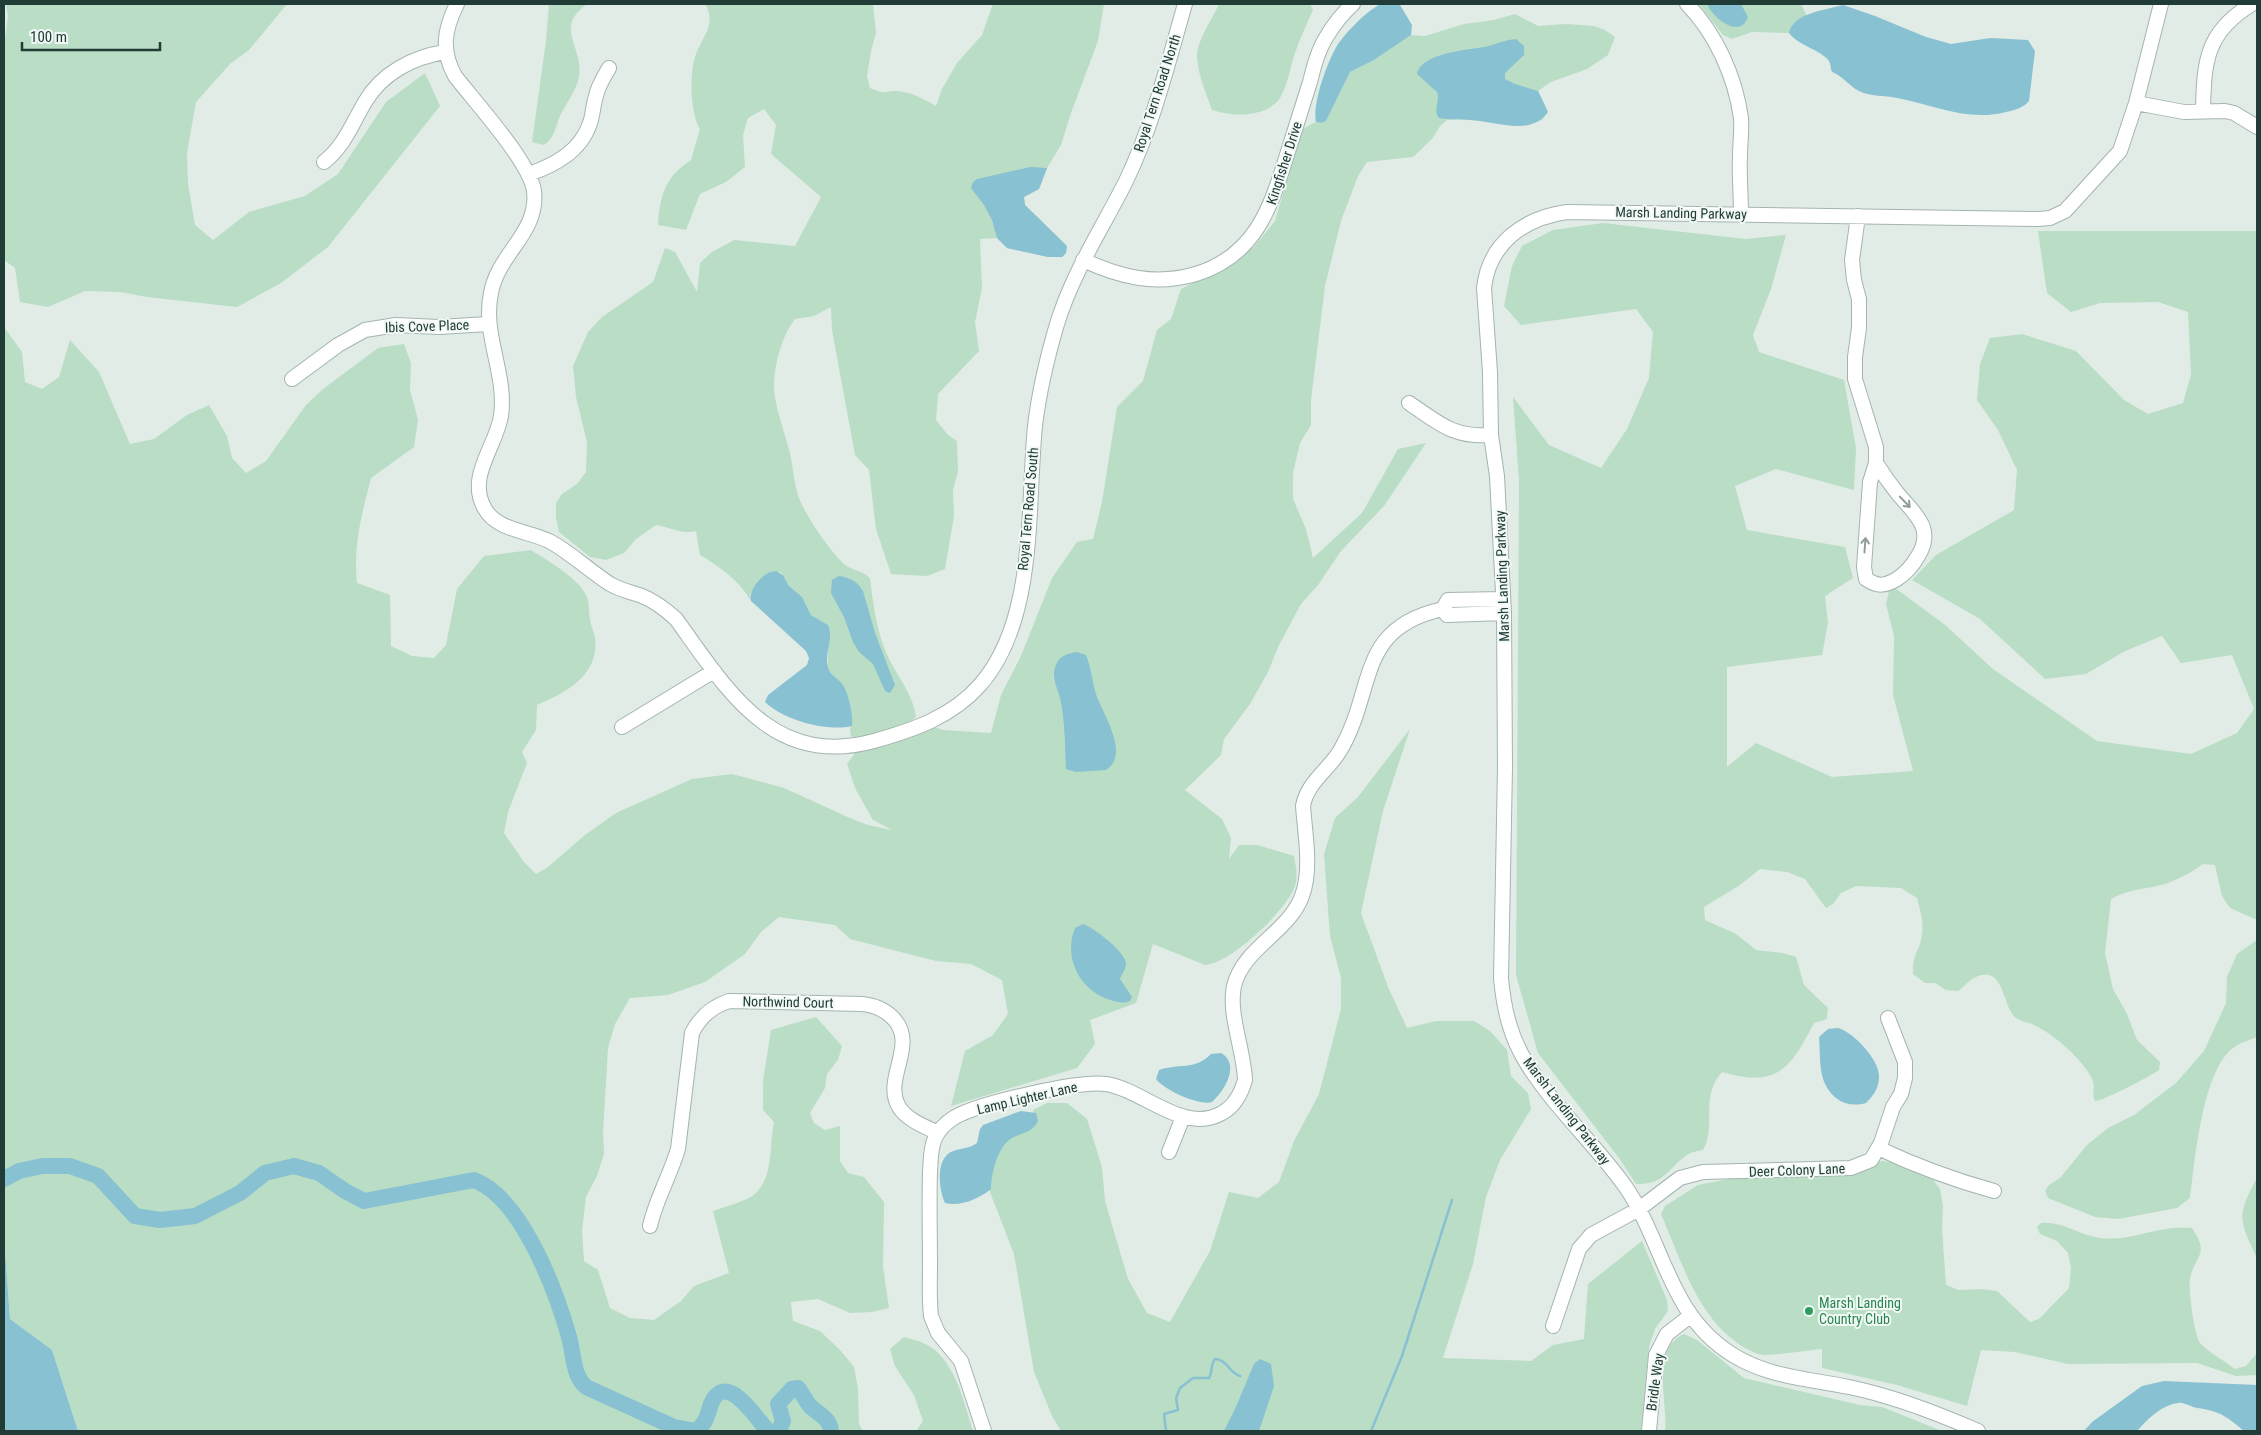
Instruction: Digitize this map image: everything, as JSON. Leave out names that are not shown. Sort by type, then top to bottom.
[{"type":"street","name":"Royal Tern Road South","points":[[457,4],[445,32],[445,52],[455,76],[525,166],[534,192],[531,218],[523,235],[505,257],[494,280],[488,312],[488,324],[500,372],[502,401],[497,432],[484,461],[478,481],[484,509],[501,524],[552,543],[611,584],[666,609],[676,619],[714,672],[740,704],[767,726],[795,739],[824,745],[865,743],[915,729],[952,709],[980,685],[1001,653],[1021,589],[1028,545],[1032,462],[1040,392],[1058,320],[1082,260]]},
{"type":"street","name":"Royal Tern Road North","points":[[1082,260],[1126,180],[1150,124],[1185,4]]},
{"type":"street","name":"Kingfisher Drive","points":[[1082,260],[1114,274],[1130,278],[1166,280],[1186,277],[1212,267],[1243,246],[1260,225],[1273,200],[1322,45],[1333,25],[1353,4]]},
{"type":"street","points":[[1687,4],[1717,44],[1735,92],[1741,125],[1741,214]]},
{"type":"street","name":"Marsh Landing Parkway","points":[[1978,1431],[1879,1394],[1788,1376],[1749,1363],[1717,1344],[1690,1316],[1674,1288],[1639,1209],[1611,1168],[1525,1061],[1515,1041],[1504,1007],[1501,979],[1505,767],[1504,606],[1497,476],[1491,435],[1485,276],[1496,254],[1515,232],[1537,218],[1567,212],[2038,219],[2059,215],[2072,204],[2114,159],[2127,133],[2161,4]]},
{"type":"street","points":[[2204,111],[2206,65],[2215,38],[2228,21],[2252,4]]},
{"type":"street","points":[[324,162],[343,143],[367,99],[381,82],[406,64],[433,54],[445,52]]},
{"type":"street","points":[[529,174],[557,162],[570,153],[578,144],[590,124],[599,87],[609,68]]},
{"type":"street","points":[[2136,103],[2166,110],[2234,113],[2257,128]]},
{"type":"street","points":[[1858,216],[1852,260],[1854,280],[1859,299],[1855,379],[1876,447],[1876,463],[1870,482],[1864,567],[1866,579],[1874,585],[1886,585],[1900,577],[1914,563],[1924,547],[1925,529],[1915,512],[1888,482],[1876,463]]},
{"type":"street","name":"Ibis Cove Place","points":[[292,379],[338,345],[365,330],[396,325],[439,327],[488,324]]},
{"type":"street","points":[[1409,404],[1457,433],[1473,437],[1491,435]]},
{"type":"street","points":[[1470,599],[1470,614]]},
{"type":"street","name":"Lamp Lighter Lane","points":[[938,1133],[957,1116],[994,1103],[1056,1089],[1101,1083],[1120,1087],[1184,1117],[1198,1120],[1217,1116],[1226,1111],[1239,1097],[1244,1080],[1234,1007],[1236,978],[1246,961],[1285,922],[1302,897],[1307,870],[1303,806],[1305,796],[1340,751],[1348,737],[1370,668],[1381,644],[1400,626],[1412,618],[1443,609],[1448,600],[1470,599],[1504,606]]},
{"type":"street","name":"Lamp Lighter Lane","points":[[1443,609],[1447,615],[1470,614],[1504,606]]},
{"type":"street","points":[[622,727],[714,672]]},
{"type":"street","name":"Northwind Court","points":[[650,1226],[658,1197],[674,1164],[678,1149],[692,1033],[700,1018],[710,1010],[729,1002],[862,1004],[888,1012],[900,1028],[903,1038],[901,1060],[895,1083],[897,1102],[911,1119],[938,1133]]},
{"type":"street","name":"Deer Colony Lane","points":[[1553,1326],[1579,1249],[1584,1241],[1591,1235],[1639,1209],[1680,1178],[1703,1172],[1851,1168],[1871,1160],[1878,1148],[1892,1107],[1901,1094],[1904,1078],[1904,1062],[1888,1018]]},
{"type":"street","points":[[1168,1152],[1184,1117]]},
{"type":"street","points":[[938,1133],[931,1150],[931,1316],[938,1333],[961,1362],[984,1431]]},
{"type":"street","points":[[1878,1148],[1914,1165],[1959,1182],[1994,1191]]},
{"type":"street","name":"Bridle Way","points":[[1649,1431],[1656,1355],[1667,1334],[1690,1316]]},
{"type":"green space","points":[[6,4],[287,4],[249,50],[230,64],[196,102],[187,153],[188,184],[195,225],[213,240],[249,212],[305,196],[338,174],[386,102],[425,73],[440,106],[328,247],[281,283],[237,307],[147,297],[120,292],[85,291],[48,307],[20,302],[15,268],[4,260],[4,47],[8,16]]},
{"type":"green space","points":[[549,4],[587,4],[577,13],[572,21],[572,38],[579,66],[578,82],[560,116],[553,135],[544,145],[532,142],[546,41]]},
{"type":"green space","points":[[705,4],[873,4],[876,33],[867,76],[870,88],[883,92],[897,91],[907,93],[922,98],[936,106],[942,89],[957,63],[982,35],[993,4],[1104,4],[1098,41],[1061,145],[1047,168],[1039,189],[1024,197],[1025,205],[1067,246],[1066,253],[1062,257],[1048,257],[1007,248],[997,238],[980,239],[982,288],[975,322],[979,351],[938,394],[936,420],[948,435],[957,441],[958,472],[953,490],[954,516],[945,569],[927,576],[891,574],[876,529],[869,470],[855,455],[832,330],[831,307],[814,316],[795,319],[786,333],[780,351],[775,370],[774,393],[790,452],[798,495],[810,520],[836,555],[848,567],[870,578],[879,633],[889,658],[914,708],[916,717],[903,725],[875,736],[851,736],[852,718],[844,687],[833,677],[828,668],[828,625],[811,615],[805,603],[789,586],[782,573],[771,573],[762,578],[750,595],[751,601],[741,587],[728,575],[700,555],[696,531],[681,531],[656,525],[636,539],[624,553],[606,560],[590,557],[559,532],[556,503],[562,494],[577,484],[586,472],[587,442],[576,397],[573,366],[588,332],[602,317],[653,282],[665,248],[675,252],[697,292],[700,263],[712,252],[734,240],[795,246],[821,197],[771,154],[776,125],[764,109],[748,118],[743,135],[745,167],[726,182],[700,194],[686,230],[658,225],[662,196],[675,173],[691,160],[700,129],[692,103],[692,71],[696,54],[708,29],[710,17]]},
{"type":"green space","points":[[1219,4],[1310,4],[1313,10],[1297,47],[1283,93],[1274,105],[1266,109],[1239,115],[1212,110],[1201,77],[1197,57],[1199,44]]},
{"type":"green space","points":[[1699,4],[1801,4],[1807,16],[1795,22],[1789,33],[1752,32],[1732,39],[1723,35]]},
{"type":"green space","points":[[1515,14],[1538,26],[1566,24],[1594,26],[1605,30],[1615,37],[1608,55],[1587,69],[1551,82],[1538,91],[1548,112],[1542,120],[1526,126],[1471,119],[1447,120],[1440,126],[1432,139],[1413,157],[1367,162],[1358,176],[1341,221],[1325,286],[1311,400],[1311,425],[1300,443],[1293,473],[1293,499],[1306,529],[1313,558],[1362,513],[1398,449],[1426,443],[1384,506],[1341,551],[1318,585],[1301,604],[1250,704],[1224,739],[1221,755],[1185,790],[1222,819],[1231,838],[1229,859],[1239,845],[1257,845],[1294,856],[1297,875],[1296,883],[1281,909],[1243,946],[1216,962],[1205,965],[1153,944],[1136,1003],[1090,1020],[1095,1044],[1077,1068],[951,1106],[965,1051],[993,1035],[1008,1014],[1002,980],[971,964],[936,961],[850,939],[835,925],[779,917],[761,932],[745,954],[705,982],[668,995],[630,998],[615,1024],[608,1048],[603,1132],[604,1154],[597,1176],[586,1197],[582,1231],[584,1261],[598,1270],[610,1308],[630,1318],[654,1320],[681,1301],[694,1286],[729,1273],[713,1211],[752,1196],[762,1186],[766,1178],[774,1122],[763,1110],[763,1081],[771,1030],[816,1017],[842,1046],[838,1060],[827,1074],[825,1088],[810,1113],[814,1123],[825,1130],[840,1126],[840,1161],[848,1173],[864,1177],[884,1202],[883,1267],[889,1308],[872,1312],[850,1313],[818,1299],[791,1302],[793,1321],[820,1331],[854,1367],[858,1389],[859,1424],[863,1431],[78,1431],[52,1350],[10,1319],[4,1238],[4,327],[22,352],[25,382],[42,389],[59,377],[70,340],[99,372],[130,444],[154,439],[187,415],[209,405],[227,436],[232,458],[246,473],[266,461],[306,405],[323,389],[378,348],[404,344],[411,363],[410,390],[418,420],[414,447],[371,478],[359,530],[356,556],[357,583],[390,595],[391,646],[412,656],[434,658],[446,645],[457,589],[484,556],[531,550],[577,583],[588,599],[590,620],[595,638],[595,651],[592,662],[578,681],[559,695],[537,705],[536,730],[522,752],[527,763],[508,812],[504,833],[524,862],[536,874],[548,867],[585,835],[616,813],[692,779],[732,774],[784,788],[868,825],[892,830],[873,820],[855,788],[847,764],[858,749],[933,727],[943,730],[991,733],[1001,695],[1021,656],[1052,578],[1077,542],[1093,539],[1102,502],[1117,407],[1143,381],[1157,330],[1171,319],[1181,289],[1228,266],[1254,247],[1275,221],[1302,129],[1316,122],[1322,123],[1326,121],[1350,72],[1374,60],[1411,35],[1425,36],[1464,24],[1494,20]]},
{"type":"green space","points":[[1603,223],[1746,239],[1786,235],[1771,289],[1753,335],[1759,352],[1844,380],[1856,448],[1854,490],[1776,469],[1735,486],[1747,530],[1845,547],[1853,578],[1825,596],[1828,623],[1822,655],[1727,667],[1727,767],[1756,743],[1832,777],[1913,771],[1893,695],[1894,636],[1886,604],[1889,591],[1895,588],[1944,624],[1993,669],[2097,741],[2191,754],[2237,733],[2254,709],[2232,655],[2181,663],[2162,636],[2125,651],[2086,674],[2045,679],[1980,619],[1912,580],[1936,555],[2014,510],[2017,470],[1998,430],[1977,400],[1980,364],[1990,338],[2022,334],[2076,351],[2124,400],[2148,414],[2183,403],[2191,375],[2188,312],[2158,302],[2100,303],[2071,312],[2047,293],[2038,231],[2257,231],[2257,920],[2230,908],[2222,896],[2215,865],[2203,864],[2186,875],[2168,883],[2126,892],[2111,899],[2105,953],[2113,989],[2127,1014],[2137,1040],[2160,1062],[2159,1070],[2117,1093],[2095,1101],[2093,1082],[2082,1064],[2067,1048],[2042,1029],[2016,1018],[2011,1013],[2002,989],[1993,977],[1985,975],[1976,977],[1958,991],[1946,990],[1935,983],[1925,983],[1913,974],[1922,930],[1917,898],[1901,888],[1856,886],[1841,893],[1833,904],[1826,908],[1805,879],[1787,872],[1760,869],[1740,885],[1704,907],[1705,920],[1736,934],[1756,950],[1783,953],[1796,957],[1804,985],[1828,1008],[1827,1019],[1814,1023],[1797,1052],[1780,1071],[1769,1076],[1757,1078],[1722,1072],[1711,1092],[1709,1131],[1703,1150],[1687,1155],[1660,1179],[1646,1184],[1636,1184],[1619,1158],[1538,1053],[1516,975],[1519,481],[1513,397],[1549,445],[1601,468],[1627,429],[1649,378],[1653,332],[1636,309],[1521,325],[1504,306],[1512,266],[1522,246],[1553,230]]},
{"type":"green space","points":[[1410,729],[1383,811],[1361,913],[1388,987],[1407,1028],[1436,1021],[1474,1021],[1490,1031],[1507,1050],[1511,1076],[1528,1093],[1531,1109],[1500,1160],[1486,1197],[1473,1264],[1443,1358],[1531,1361],[1553,1345],[1584,1339],[1588,1284],[1642,1241],[1667,1300],[1668,1311],[1655,1329],[1649,1347],[1641,1431],[1061,1431],[1052,1416],[1034,1372],[1014,1254],[988,1187],[990,1169],[1008,1137],[1035,1122],[1033,1110],[1047,1103],[1067,1103],[1087,1119],[1102,1167],[1105,1201],[1128,1279],[1147,1313],[1170,1322],[1210,1251],[1229,1192],[1258,1198],[1279,1182],[1294,1141],[1319,1094],[1341,1009],[1341,978],[1330,936],[1324,854],[1335,818],[1358,797]]},
{"type":"green space","points":[[2257,940],[2257,1037],[2236,1046],[2224,1057],[2215,1073],[2202,1116],[2190,1198],[2177,1208],[2118,1219],[2095,1217],[2048,1198],[2045,1191],[2049,1185],[2060,1178],[2087,1145],[2108,1128],[2134,1115],[2176,1083],[2204,1051],[2226,1003],[2227,977],[2237,954]]},
{"type":"green space","points":[[1882,1161],[1893,1162],[1933,1180],[1940,1189],[1943,1207],[1942,1229],[1946,1285],[1959,1290],[1981,1289],[1997,1291],[2030,1322],[2039,1319],[2069,1288],[2071,1268],[2068,1253],[2057,1241],[2040,1234],[2037,1227],[2041,1223],[2056,1224],[2092,1236],[2112,1239],[2169,1228],[2192,1228],[2201,1249],[2190,1278],[2192,1311],[2200,1343],[2235,1369],[2246,1366],[2257,1353],[2257,1375],[2236,1376],[2197,1363],[2068,1364],[2015,1352],[1981,1350],[1967,1406],[1897,1385],[1822,1368],[1822,1349],[1763,1355],[1738,1344],[1722,1330],[1696,1295],[1661,1214],[1665,1206],[1698,1185],[1729,1179],[1872,1164]]},
{"type":"green space","points":[[2257,1178],[2257,1258],[2246,1235],[2242,1218],[2246,1201]]},
{"type":"green space","points":[[1684,1334],[1697,1340],[1744,1378],[1860,1405],[1882,1407],[1942,1431],[1665,1431],[1664,1364],[1667,1351],[1674,1341]]},
{"type":"green space","points":[[904,1337],[923,1343],[934,1349],[943,1358],[956,1381],[973,1431],[916,1431],[923,1421],[914,1395],[895,1366],[890,1349]]},
{"type":"water","points":[[1380,4],[1400,5],[1412,25],[1411,35],[1374,60],[1350,72],[1326,121],[1322,123],[1316,122],[1316,104],[1334,51],[1352,27]]},
{"type":"water","points":[[1707,4],[1741,4],[1748,17],[1744,24],[1739,27],[1733,27],[1720,20]]},
{"type":"water","points":[[1843,5],[1926,37],[1951,44],[1990,38],[2028,40],[2035,51],[2029,101],[2013,110],[1992,115],[1978,115],[1964,114],[1859,91],[1832,72],[1830,62],[1825,57],[1799,42],[1789,33],[1791,26],[1803,17],[1811,13]]},
{"type":"water","points":[[1516,39],[1524,46],[1524,55],[1505,73],[1505,79],[1538,91],[1548,112],[1541,120],[1532,124],[1512,126],[1439,118],[1436,112],[1437,92],[1417,74],[1421,67],[1427,61],[1448,53]]},
{"type":"water","points":[[1030,167],[1047,168],[1039,189],[1024,197],[1025,205],[1067,246],[1066,253],[1062,257],[1048,257],[1007,248],[997,238],[992,220],[984,205],[971,188],[973,182],[977,179]]},
{"type":"water","points":[[776,571],[783,575],[789,586],[802,597],[811,615],[828,625],[830,636],[827,656],[828,667],[830,673],[845,689],[849,699],[852,726],[830,727],[806,723],[783,714],[765,702],[768,695],[807,665],[809,658],[806,651],[751,601],[753,588],[763,576]]},
{"type":"water","points":[[839,576],[852,580],[863,591],[875,633],[895,685],[890,693],[885,691],[873,664],[859,652],[853,642],[844,617],[831,593],[832,580]]},
{"type":"water","points":[[1077,652],[1086,655],[1096,694],[1113,733],[1116,754],[1113,763],[1106,770],[1076,772],[1066,769],[1063,715],[1054,672],[1060,658]]},
{"type":"water","points":[[1083,924],[1109,941],[1125,959],[1126,966],[1120,979],[1132,997],[1130,1001],[1118,1002],[1100,996],[1083,981],[1077,972],[1071,951],[1072,939],[1075,928]]},
{"type":"water","points":[[1838,1028],[1858,1040],[1870,1054],[1878,1069],[1879,1080],[1877,1088],[1866,1103],[1850,1104],[1839,1100],[1830,1092],[1823,1078],[1819,1037],[1828,1029]]},
{"type":"water","points":[[1221,1053],[1230,1064],[1230,1071],[1221,1092],[1212,1102],[1199,1102],[1182,1096],[1166,1088],[1156,1079],[1159,1070],[1192,1065],[1199,1063],[1211,1054]]},
{"type":"water","points":[[1021,1111],[1036,1113],[1038,1121],[1030,1130],[1012,1138],[1003,1147],[999,1153],[992,1175],[991,1189],[981,1196],[963,1203],[945,1203],[941,1191],[940,1168],[946,1156],[951,1152],[977,1143],[980,1129],[983,1125]]},
{"type":"water","points":[[4,1238],[10,1319],[52,1350],[78,1431],[4,1431]]},
{"type":"water","points":[[1260,1359],[1271,1364],[1274,1386],[1259,1431],[1224,1431],[1254,1364]]},
{"type":"water","points":[[2164,1381],[2257,1385],[2257,1431],[2244,1431],[2217,1413],[2180,1403],[2172,1404],[2160,1410],[2137,1431],[2084,1431],[2092,1422],[2142,1386]]},
{"type":"waterway","points":[[4,1179],[19,1171],[42,1166],[70,1166],[98,1176],[135,1216],[160,1220],[195,1216],[240,1193],[265,1173],[294,1166],[319,1173],[345,1191],[364,1201],[474,1180],[491,1190],[507,1206],[522,1225],[535,1248],[563,1318],[578,1376],[586,1387],[674,1427],[696,1431],[704,1423],[717,1394],[725,1391],[741,1400],[768,1431]]},
{"type":"waterway","points":[[1371,1431],[1402,1356],[1452,1200]]},
{"type":"waterway","points":[[1166,1431],[1164,1414],[1178,1410],[1176,1398],[1180,1388],[1193,1378],[1209,1378],[1215,1359],[1226,1364],[1233,1372],[1240,1376]]},
{"type":"waterway","points":[[776,1431],[779,1430],[783,1421],[778,1404],[792,1389],[798,1388],[810,1406],[826,1419],[831,1431]]},
{"type":"place","name":"Marsh Landing Country Club","points":[[1809,1311]]}]
